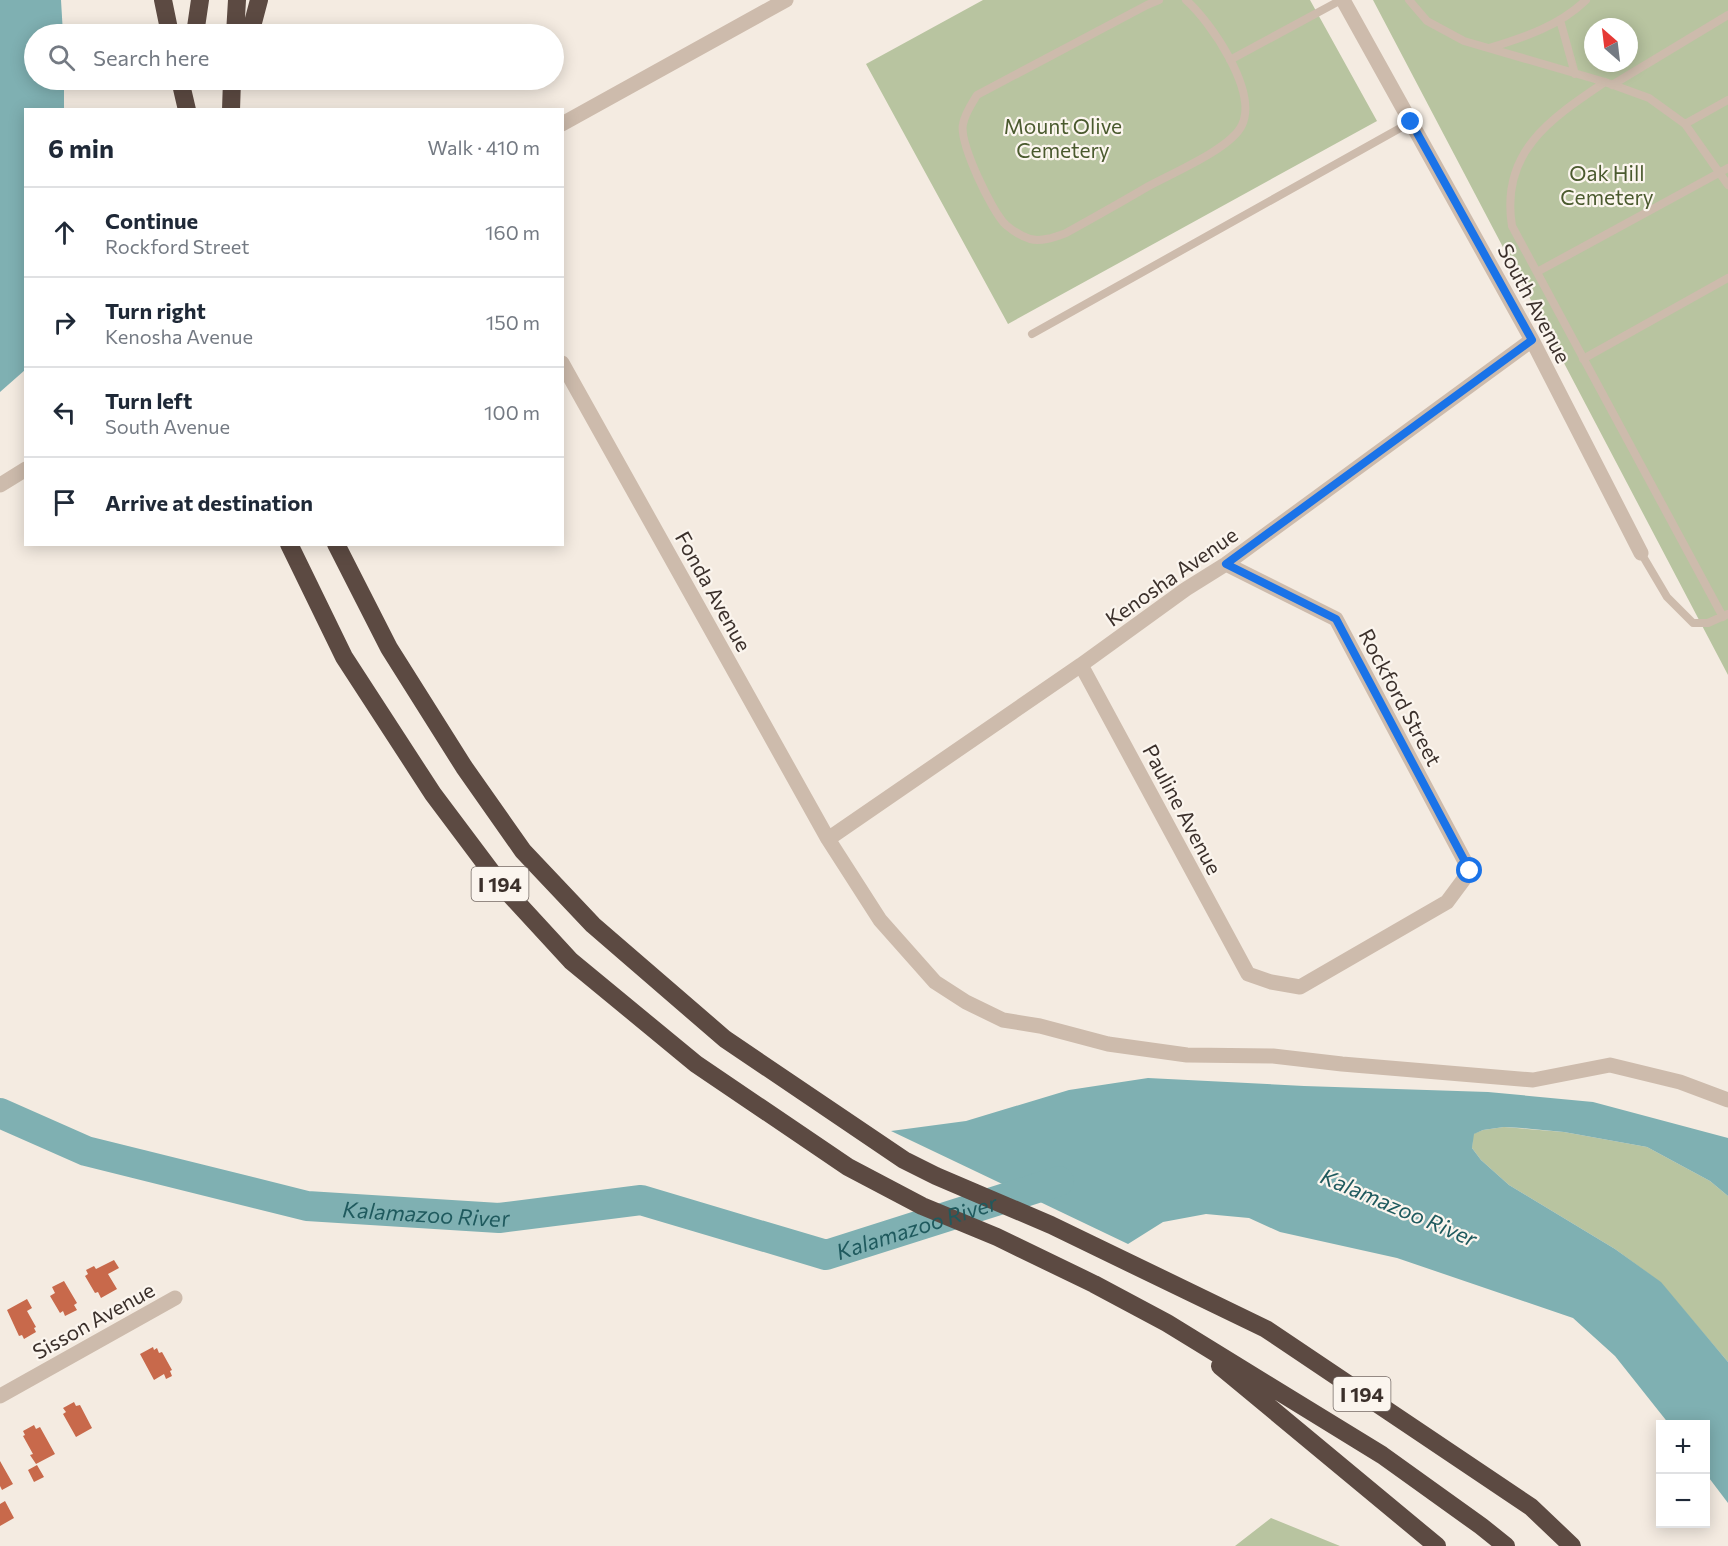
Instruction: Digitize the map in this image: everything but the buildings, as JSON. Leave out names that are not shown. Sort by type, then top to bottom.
[{"type":"highway","points":[[163,0],[168,24]]},
{"type":"highway","points":[[196,24],[200,0]]},
{"type":"highway","points":[[236,24],[237,0]]},
{"type":"highway","points":[[253,24],[260,0]]},
{"type":"highway","points":[[183,90],[188,108]]},
{"type":"highway","points":[[189,108],[191,90]]},
{"type":"highway","name":"I 194","points":[[290,546],[344,657],[433,794],[501,886],[580,969],[696,1064],[848,1167],[922,1206],[997,1237],[1094,1284],[1167,1323],[1382,1455],[1506,1546]]},
{"type":"highway","name":"I 194","points":[[337,546],[389,648],[464,767],[523,851],[593,924],[725,1039],[904,1160],[1051,1225],[1266,1329],[1531,1507],[1572,1546]]},
{"type":"highway","points":[[1167,1323],[1437,1546]]},
{"type":"street","points":[[564,123],[786,0]]},
{"type":"street","name":"South Avenue","points":[[1342,0],[1532,340],[1641,552]]},
{"type":"street","name":"Kenosha Avenue","points":[[828,839],[1081,665],[1186,589],[1226,564],[1532,340]]},
{"type":"street","name":"Fonda Avenue","points":[[564,367],[828,839],[880,920],[935,982],[966,1002],[1003,1020],[1040,1026],[1108,1044],[1187,1055],[1273,1056],[1533,1080],[1610,1065],[1680,1082],[1728,1100]]},
{"type":"street","points":[[0,485],[24,470]]},
{"type":"street","name":"Rockford Street","points":[[1226,564],[1336,619],[1470,871],[1447,902],[1300,987],[1271,982],[1248,974]]},
{"type":"street","name":"Pauline Avenue","points":[[1081,665],[1248,974]]},
{"type":"street","name":"Sisson Avenue","points":[[0,1396],[175,1298]]},
{"type":"lane","points":[[1159,0],[977,96],[968,109],[962,126],[973,168],[1004,224],[1017,234],[1032,240],[1066,234],[1206,156],[1230,139],[1242,125],[1246,108],[1245,95],[1230,60],[1199,11],[1186,0]]},
{"type":"lane","points":[[1230,60],[1342,0]]},
{"type":"lane","points":[[1409,0],[1427,21],[1464,41],[1608,83],[1649,98],[1685,124],[1724,170],[1728,185]]},
{"type":"lane","points":[[1489,48],[1531,34],[1560,20],[1575,11],[1586,0]]},
{"type":"lane","points":[[1726,615],[1583,359],[1512,226],[1509,207],[1514,175],[1533,138],[1557,115],[1608,83],[1728,15]]},
{"type":"lane","points":[[1560,20],[1575,74]]},
{"type":"lane","points":[[1685,124],[1728,100]]},
{"type":"lane","points":[[1032,333],[1411,122]]},
{"type":"lane","points":[[1537,273],[1724,170]]},
{"type":"lane","points":[[1583,359],[1728,278]]},
{"type":"lane","name":"South Avenue","points":[[1641,552],[1667,597],[1693,623],[1708,624],[1726,615]]},
{"type":"green space","name":"Mount Olive Cemetery","points":[[983,0],[1310,0],[1377,121],[1008,324],[866,64]]},
{"type":"green space","name":"Oak Hill Cemetery","points":[[1373,0],[1728,0],[1728,675]]},
{"type":"green space","points":[[1504,1127],[1564,1132],[1647,1147],[1710,1181],[1728,1196],[1728,1362],[1660,1282],[1615,1249],[1509,1185],[1481,1160],[1472,1148],[1473,1134]]},
{"type":"green space","points":[[1271,1518],[1340,1546],[1235,1546]]},
{"type":"water","points":[[0,0],[61,0],[62,24],[24,24],[24,90],[64,90],[64,108],[24,108],[24,371],[0,392]]},
{"type":"water","points":[[1148,1078],[1488,1092],[1593,1102],[1728,1138],[1728,1196],[1710,1181],[1647,1147],[1564,1132],[1504,1127],[1483,1130],[1474,1134],[1472,1148],[1481,1160],[1509,1185],[1615,1249],[1661,1282],[1728,1362],[1728,1503],[1710,1479],[1710,1420],[1666,1420],[1615,1356],[1573,1318],[1397,1258],[1280,1232],[1249,1218],[1206,1214],[1163,1222],[1128,1244],[891,1131],[966,1121],[1069,1090]]},
{"type":"waterway","name":"Kalamazoo River","points":[[0,1113],[86,1151],[307,1206],[499,1218],[641,1200],[826,1255],[1059,1181]]},
{"type":"route","points":[[1411,122],[1532,340],[1226,564],[1336,619],[1470,871]]}]
